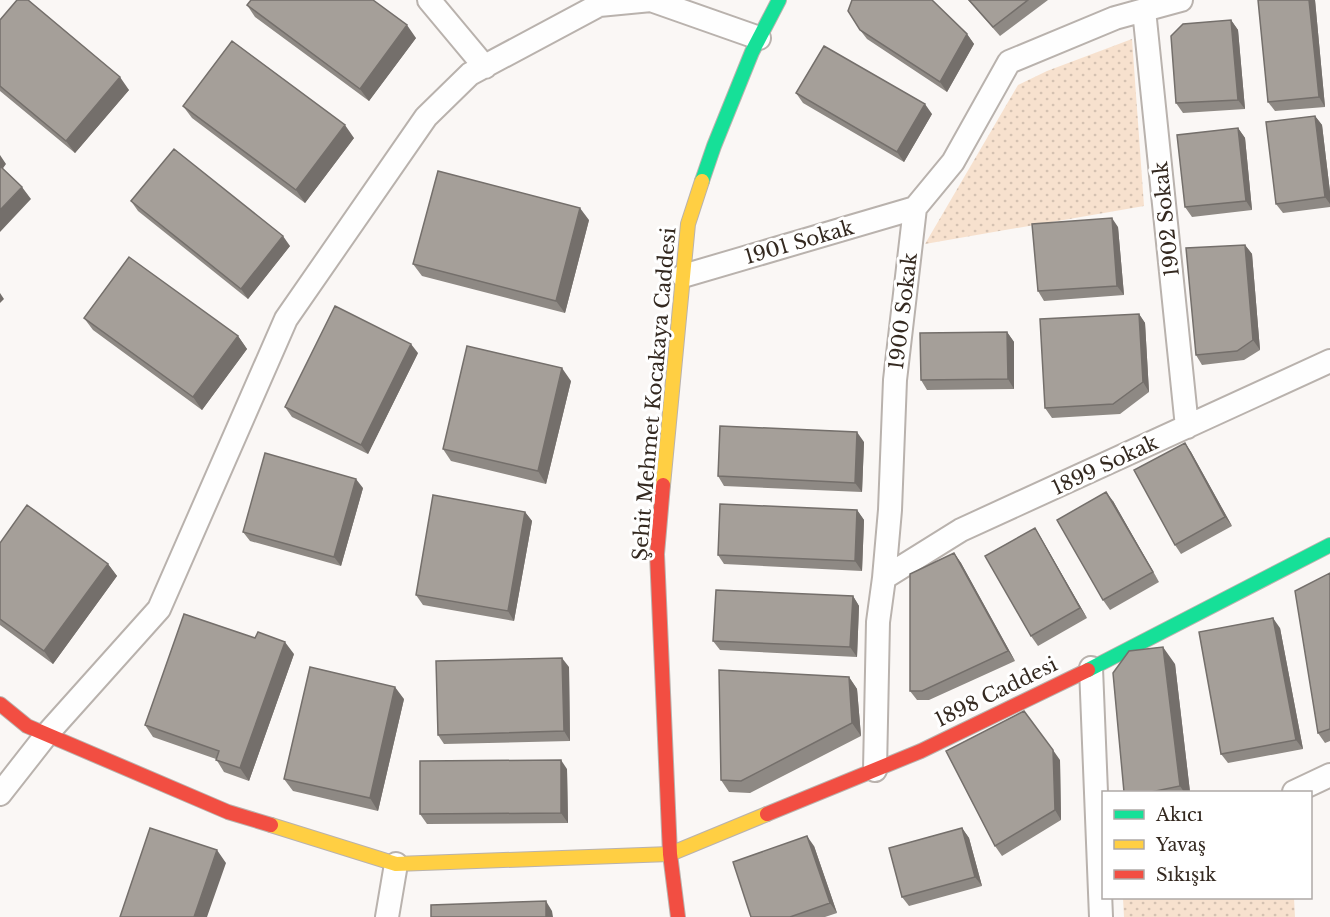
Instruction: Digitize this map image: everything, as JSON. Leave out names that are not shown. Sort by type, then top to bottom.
[{"type":"street","points":[[429,0],[485,67]]},
{"type":"street","points":[[0,794],[47,734],[159,609],[286,319],[426,117],[470,74],[599,5],[651,0],[759,38]]},
{"type":"street","name":"Şehit Mehmet Kocakaya Caddesi","points":[[678,917],[670,854],[657,554],[688,224],[714,146],[759,38],[778,0]]},
{"type":"street","points":[[915,208],[953,162],[1009,62],[1115,18],[1181,0]]},
{"type":"street","name":"1902 Sokak","points":[[1144,10],[1187,427]]},
{"type":"street","name":"1901 Sokak","points":[[683,276],[915,208]]},
{"type":"street","name":"1900 Sokak","points":[[875,770],[878,622],[890,510],[896,380],[915,208]]},
{"type":"street","name":"1899 Sokak","points":[[884,578],[961,530],[1330,361]]},
{"type":"street","name":"1898 Caddesi","points":[[670,854],[921,751],[1090,668],[1330,545]]},
{"type":"street","points":[[1090,668],[1102,885],[1101,917]]},
{"type":"street","points":[[0,704],[27,726],[228,812],[396,864],[670,854]]},
{"type":"street","points":[[1296,791],[1330,775]]},
{"type":"street","points":[[387,917],[396,864]]},
{"type":"shaded area","points":[[1132,39],[1144,206],[925,244],[1018,85],[1047,71]]},
{"type":"shaded area","points":[[1123,899],[1294,899],[1295,917],[1124,917]]},
{"type":"building","points":[[17,0],[28,0],[120,77],[66,141],[0,86],[0,20]]},
{"type":"building","points":[[251,0],[373,0],[407,25],[360,89],[247,5]]},
{"type":"building","points":[[852,0],[932,0],[967,34],[940,82],[860,30],[848,11]]},
{"type":"building","points":[[969,0],[1028,0],[993,27]]},
{"type":"building","points":[[1258,0],[1309,0],[1319,97],[1268,102]]},
{"type":"building","points":[[1231,20],[1238,100],[1176,103],[1171,36],[1183,24]]},
{"type":"building","points":[[232,41],[345,125],[296,190],[183,106]]},
{"type":"building","points":[[824,46],[925,104],[897,152],[796,93]]},
{"type":"building","points":[[1315,116],[1325,197],[1276,204],[1266,122]]},
{"type":"building","points":[[1238,128],[1246,201],[1185,207],[1177,135]]},
{"type":"building","points":[[174,149],[283,236],[241,289],[131,201]]},
{"type":"building","points":[[0,166],[22,187],[0,210]]},
{"type":"building","points":[[438,171],[580,208],[556,301],[413,264]]},
{"type":"building","points":[[1112,218],[1117,286],[1038,291],[1032,224]]},
{"type":"building","points":[[1245,245],[1253,340],[1237,351],[1196,355],[1186,248]]},
{"type":"building","points":[[129,257],[238,336],[193,397],[84,318]]},
{"type":"building","points":[[335,306],[411,344],[361,445],[285,407]]},
{"type":"building","points":[[1139,314],[1143,382],[1113,404],[1045,408],[1040,319]]},
{"type":"building","points":[[1007,332],[1008,379],[921,380],[920,333]]},
{"type":"building","points":[[467,346],[562,368],[538,471],[443,449]]},
{"type":"building","points":[[720,426],[857,432],[855,483],[718,476]]},
{"type":"building","points":[[1185,443],[1225,517],[1175,545],[1134,470]]},
{"type":"building","points":[[265,453],[356,479],[334,557],[243,532]]},
{"type":"building","points":[[1106,492],[1153,572],[1103,600],[1057,520]]},
{"type":"building","points":[[433,495],[525,512],[508,611],[416,595]]},
{"type":"building","points":[[720,504],[857,510],[855,561],[718,555]]},
{"type":"building","points":[[27,505],[108,564],[44,651],[0,619],[0,543]]},
{"type":"building","points":[[1035,528],[1080,608],[1031,636],[985,556]]},
{"type":"building","points":[[954,553],[1008,651],[922,691],[910,691],[910,574]]},
{"type":"building","points":[[1330,573],[1330,729],[1318,733],[1295,591]]},
{"type":"building","points":[[716,590],[853,596],[850,647],[713,641]]},
{"type":"building","points":[[184,614],[255,638],[258,632],[285,642],[240,768],[216,760],[219,751],[145,725]]},
{"type":"building","points":[[1273,618],[1296,740],[1221,754],[1199,632]]},
{"type":"building","points":[[1163,647],[1180,786],[1156,791],[1124,791],[1113,673],[1129,651]]},
{"type":"building","points":[[562,658],[564,731],[438,735],[436,661]]},
{"type":"building","points":[[310,667],[395,687],[370,798],[284,779]]},
{"type":"building","points":[[719,670],[849,677],[852,723],[741,781],[721,780]]},
{"type":"building","points":[[1024,711],[1053,750],[1055,810],[995,846],[946,751]]},
{"type":"building","points":[[561,760],[561,813],[420,814],[420,761]]},
{"type":"building","points":[[150,828],[217,850],[194,917],[120,917]]},
{"type":"building","points":[[962,828],[975,877],[902,897],[889,848]]},
{"type":"building","points":[[807,836],[830,903],[790,917],[751,917],[733,862]]},
{"type":"building","points":[[546,901],[546,917],[431,917],[431,905]]},
{"type":"traffic: fast","points":[[702,181],[752,52],[779,0]]},
{"type":"traffic: fast","points":[[1088,670],[1330,545]]},
{"type":"traffic: slow","points":[[663,485],[688,224],[702,181]]},
{"type":"traffic: slow","points":[[271,825],[396,864],[670,854],[767,814]]},
{"type":"traffic: jam","points":[[663,485],[657,554],[670,854],[678,917]]},
{"type":"traffic: jam","points":[[767,814],[921,751],[1088,670]]},
{"type":"traffic: jam","points":[[0,704],[27,726],[228,812],[271,825]]}]
